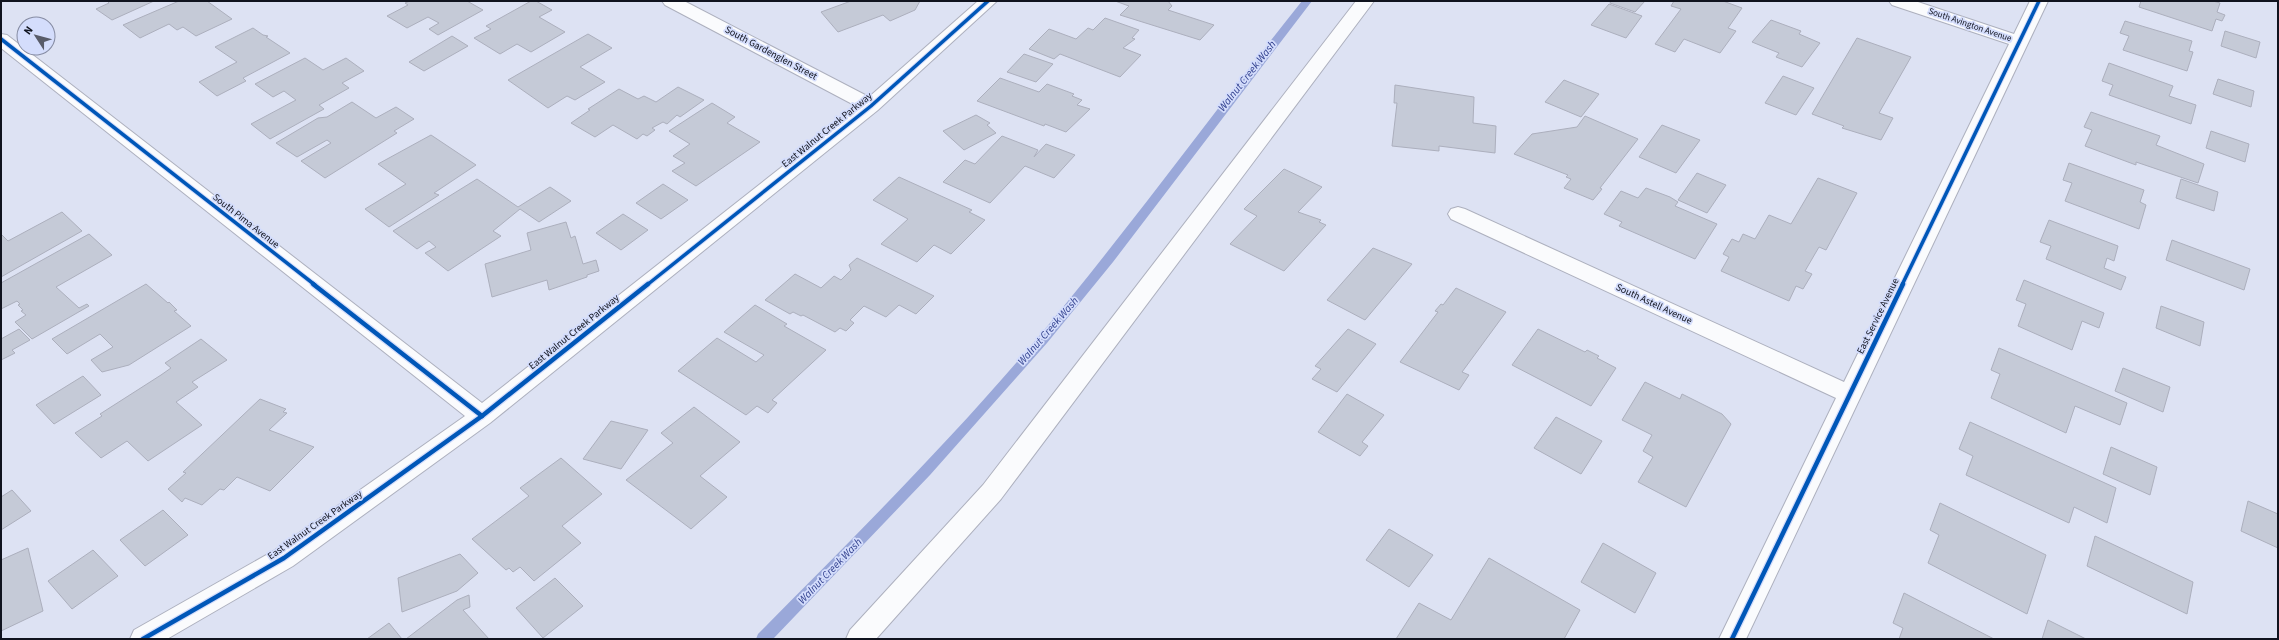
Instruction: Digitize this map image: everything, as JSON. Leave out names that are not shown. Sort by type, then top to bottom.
[{"type":"street","name":"South Gardenglen Street","points":[[671,1],[870,106]]},
{"type":"street","name":"East Walnut Creek Parkway","points":[[143,639],[284,558],[482,416],[870,106],[988,1]]},
{"type":"street","points":[[858,639],[992,492],[1365,1]]},
{"type":"street","name":"South Avington Avenue","points":[[1898,1],[2020,42]]},
{"type":"street","name":"East Service Avenue","points":[[1732,639],[2039,1]]},
{"type":"street","name":"South Pima Avenue","points":[[1,39],[482,416]]},
{"type":"street","name":"South Astell Avenue","points":[[1458,214],[1849,394]]},
{"type":"building","points":[[107,1],[154,1],[112,20],[96,9],[109,3]]},
{"type":"building","points":[[179,1],[207,1],[232,19],[196,36],[183,27],[177,30],[169,24],[140,38],[123,25]]},
{"type":"building","points":[[410,1],[467,1],[483,10],[438,35],[429,29],[439,23],[428,17],[407,28],[387,16],[408,5],[405,3]]},
{"type":"building","points":[[531,1],[536,1],[552,10],[539,17],[565,32],[531,52],[517,44],[500,54],[474,38],[491,29],[486,26]]},
{"type":"building","points":[[851,1],[920,1],[915,10],[890,21],[883,15],[838,32],[821,12]]},
{"type":"building","points":[[1115,1],[1168,1],[1172,6],[1168,10],[1214,25],[1200,40],[1120,15],[1129,6]]},
{"type":"building","points":[[1611,1],[1645,1],[1635,12],[1610,3]]},
{"type":"building","points":[[1674,1],[1723,1],[1742,8],[1728,28],[1736,31],[1720,53],[1684,39],[1675,52],[1655,44],[1681,9],[1671,6]]},
{"type":"building","points":[[2141,1],[2213,1],[2220,3],[2217,12],[2225,15],[2222,21],[2216,19],[2212,31],[2139,7]]},
{"type":"building","points":[[1609,4],[1642,16],[1626,38],[1591,25]]},
{"type":"building","points":[[1105,18],[1139,30],[1132,38],[1135,39],[1123,48],[1141,55],[1120,77],[1060,54],[1054,59],[1029,49],[1049,29],[1076,39],[1088,28],[1093,30]]},
{"type":"building","points":[[1771,20],[1801,31],[1799,34],[1820,43],[1802,67],[1776,57],[1779,53],[1752,42]]},
{"type":"building","points":[[2125,21],[2192,41],[2189,51],[2193,52],[2187,71],[2123,50],[2129,36],[2120,33]]},
{"type":"building","points":[[253,28],[263,35],[268,36],[266,37],[290,53],[243,78],[246,81],[217,96],[199,82],[237,62],[215,47]]},
{"type":"building","points":[[2225,31],[2260,42],[2256,58],[2221,46]]},
{"type":"building","points":[[588,34],[612,48],[580,67],[605,82],[575,100],[567,96],[548,108],[508,80]]},
{"type":"building","points":[[452,36],[468,46],[424,71],[409,62]]},
{"type":"building","points":[[1857,38],[1911,57],[1879,113],[1893,118],[1881,140],[1842,128],[1844,126],[1812,114]]},
{"type":"building","points":[[1024,54],[1053,64],[1036,82],[1007,72]]},
{"type":"building","points":[[305,58],[323,70],[346,58],[364,71],[342,83],[349,88],[319,105],[324,109],[270,139],[251,124],[296,100],[284,91],[273,97],[255,84]]},
{"type":"building","points":[[2109,63],[2173,86],[2169,96],[2196,105],[2191,124],[2109,95],[2113,85],[2102,81]]},
{"type":"building","points":[[1783,76],[1814,88],[1796,115],[1765,103]]},
{"type":"building","points":[[1000,78],[1039,92],[1047,84],[1074,94],[1072,96],[1082,100],[1077,105],[1090,109],[1066,132],[1045,124],[1044,126],[977,101]]},
{"type":"building","points":[[2218,79],[2254,91],[2251,107],[2213,94]]},
{"type":"building","points":[[1564,80],[1599,94],[1581,117],[1545,102]]},
{"type":"building","points":[[1395,85],[1474,97],[1473,123],[1496,126],[1495,153],[1439,146],[1439,151],[1392,146],[1397,103],[1394,103]]},
{"type":"building","points":[[678,87],[704,100],[680,117],[677,115],[667,124],[663,122],[652,128],[655,130],[647,136],[643,134],[637,139],[613,125],[595,137],[571,123],[590,110],[588,109],[619,89],[638,99],[644,96],[656,102]]},
{"type":"building","points":[[352,102],[376,118],[396,107],[414,119],[394,131],[397,133],[325,178],[301,161],[331,143],[327,140],[297,157],[276,143],[318,118],[327,117]]},
{"type":"building","points":[[712,103],[735,117],[727,123],[760,142],[696,186],[672,171],[685,163],[673,156],[690,144],[669,131]]},
{"type":"building","points":[[2091,112],[2160,136],[2156,145],[2204,164],[2198,183],[2136,162],[2136,165],[2085,146],[2092,130],[2084,127]]},
{"type":"building","points":[[976,115],[990,123],[987,125],[996,133],[964,150],[943,131]]},
{"type":"building","points":[[1585,116],[1638,139],[1600,188],[1602,189],[1593,200],[1564,188],[1571,179],[1566,177],[1568,175],[1514,154],[1532,134],[1577,127]]},
{"type":"building","points":[[1662,125],[1700,140],[1676,173],[1639,157]]},
{"type":"building","points":[[2211,131],[2249,144],[2245,162],[2206,148]]},
{"type":"building","points":[[431,135],[476,165],[434,193],[439,195],[389,227],[365,209],[406,184],[378,164]]},
{"type":"building","points":[[1002,136],[1038,150],[1034,157],[1046,144],[1075,155],[1054,178],[1025,166],[990,203],[943,182],[965,160],[975,164]]},
{"type":"building","points":[[2069,163],[2144,190],[2140,202],[2146,205],[2139,229],[2065,201],[2072,183],[2063,180]]},
{"type":"building","points":[[1284,169],[1322,187],[1298,212],[1321,220],[1319,222],[1326,225],[1284,271],[1230,244],[1257,216],[1244,209]]},
{"type":"building","points":[[1697,173],[1726,185],[1707,213],[1678,200]]},
{"type":"building","points":[[899,177],[972,210],[969,212],[985,220],[951,254],[934,245],[917,262],[881,244],[908,219],[873,200]]},
{"type":"building","points":[[1818,178],[1857,193],[1826,250],[1819,247],[1805,271],[1812,274],[1803,289],[1796,286],[1789,301],[1721,271],[1729,257],[1723,254],[1732,239],[1739,242],[1743,234],[1755,239],[1769,215],[1791,224]]},
{"type":"building","points":[[477,179],[518,207],[550,187],[571,201],[539,222],[520,209],[493,231],[501,236],[448,271],[425,253],[436,247],[429,241],[417,249],[393,231]]},
{"type":"building","points":[[2181,179],[2218,192],[2214,211],[2176,198]]},
{"type":"building","points":[[663,184],[688,200],[661,219],[636,203]]},
{"type":"building","points":[[1646,188],[1670,197],[1678,202],[1675,206],[1717,224],[1695,259],[1619,226],[1622,222],[1604,214],[1621,191],[1638,198]]},
{"type":"building","points":[[62,212],[82,231],[1,277],[1,234],[8,241]]},
{"type":"building","points":[[623,214],[648,230],[621,250],[596,233]]},
{"type":"building","points":[[2049,220],[2118,246],[2114,261],[2107,258],[2104,268],[2126,277],[2121,290],[2046,259],[2051,246],[2040,242]]},
{"type":"building","points":[[566,222],[571,238],[575,236],[583,264],[596,260],[599,271],[587,275],[587,277],[549,290],[547,280],[492,297],[485,264],[531,250],[527,233]]},
{"type":"building","points":[[89,234],[112,255],[56,287],[79,308],[87,304],[89,306],[32,339],[15,322],[26,315],[21,311],[23,310],[18,305],[20,304],[17,301],[1,309],[1,283]]},
{"type":"building","points":[[2172,240],[2250,269],[2244,290],[2166,260]]},
{"type":"building","points":[[1373,248],[1412,264],[1365,320],[1327,300]]},
{"type":"building","points":[[857,258],[934,296],[916,314],[899,305],[886,317],[864,306],[850,320],[854,323],[846,331],[840,328],[835,332],[803,315],[801,316],[793,312],[790,314],[765,300],[795,274],[821,288],[834,276],[841,280],[851,270],[849,265]]},
{"type":"building","points":[[2024,280],[2104,313],[2099,328],[2082,321],[2072,350],[2018,326],[2026,304],[2016,300]]},
{"type":"building","points":[[146,284],[168,303],[169,302],[177,310],[174,311],[191,326],[129,365],[102,372],[91,360],[113,347],[100,334],[67,354],[52,339]]},
{"type":"building","points":[[1456,288],[1506,312],[1462,372],[1469,375],[1459,390],[1400,362],[1438,312],[1435,311],[1441,304],[1443,305]]},
{"type":"building","points":[[755,305],[787,324],[784,326],[826,350],[772,400],[777,403],[768,413],[757,406],[746,415],[678,371],[717,338],[756,362],[764,355],[724,332]]},
{"type":"building","points":[[2161,306],[2204,322],[2200,346],[2156,328]]},
{"type":"building","points":[[19,329],[30,340],[12,350],[15,353],[1,360],[1,339]]},
{"type":"building","points":[[1348,329],[1376,344],[1337,392],[1312,379],[1321,369],[1315,366]]},
{"type":"building","points":[[1538,329],[1585,352],[1587,350],[1599,356],[1597,358],[1616,368],[1591,406],[1512,365]]},
{"type":"building","points":[[201,339],[227,360],[192,382],[198,387],[176,402],[202,425],[148,461],[127,441],[101,458],[75,433],[102,416],[100,414],[171,368],[165,363]]},
{"type":"building","points":[[1999,348],[2127,403],[2120,425],[2075,406],[2066,433],[1991,398],[2000,374],[1991,370]]},
{"type":"building","points":[[2123,368],[2170,387],[2163,412],[2115,391]]},
{"type":"building","points":[[83,376],[101,395],[54,424],[36,405]]},
{"type":"building","points":[[1645,382],[1680,399],[1682,394],[1722,414],[1731,424],[1686,507],[1638,482],[1653,457],[1643,451],[1652,435],[1622,420]]},
{"type":"building","points":[[1347,394],[1384,415],[1362,442],[1368,446],[1360,456],[1318,432]]},
{"type":"building","points":[[260,399],[286,409],[283,412],[287,413],[269,430],[314,447],[270,491],[237,477],[224,490],[220,489],[202,505],[185,498],[182,502],[168,489],[186,473],[183,472]]},
{"type":"building","points":[[694,407],[740,442],[700,476],[727,497],[691,529],[626,480],[673,443],[661,433]]},
{"type":"building","points":[[1556,417],[1602,441],[1581,474],[1534,448]]},
{"type":"building","points":[[611,421],[648,430],[621,469],[583,459]]},
{"type":"building","points":[[1970,422],[2116,488],[2107,523],[2074,507],[2069,523],[1966,475],[1973,456],[1959,449]]},
{"type":"building","points":[[2111,447],[2157,467],[2150,495],[2103,474]]},
{"type":"building","points":[[561,458],[602,494],[562,526],[581,543],[534,581],[520,567],[513,572],[509,568],[506,570],[472,539],[529,496],[520,488]]},
{"type":"building","points":[[12,490],[31,511],[1,530],[1,497]]},
{"type":"building","points":[[2248,501],[2278,514],[2278,548],[2241,531]]},
{"type":"building","points":[[1940,503],[2046,555],[2027,614],[1928,563],[1939,535],[1930,530]]},
{"type":"building","points":[[163,510],[188,535],[145,566],[120,540]]},
{"type":"building","points":[[1389,529],[1433,555],[1409,587],[1366,560]]},
{"type":"building","points":[[2095,536],[2193,582],[2187,614],[2087,566]]},
{"type":"building","points":[[1603,543],[1656,573],[1635,613],[1581,582]]},
{"type":"building","points":[[28,548],[43,611],[1,631],[1,560]]},
{"type":"building","points":[[93,550],[118,576],[72,609],[48,581]]},
{"type":"building","points":[[460,554],[478,573],[457,591],[402,612],[398,578]]},
{"type":"building","points":[[1489,558],[1580,610],[1564,639],[1396,639],[1419,603],[1451,620]]},
{"type":"building","points":[[555,578],[583,606],[543,638],[516,608]]},
{"type":"building","points":[[1904,593],[1994,639],[1899,639],[1903,628],[1893,623]]},
{"type":"building","points":[[469,595],[470,607],[463,610],[489,639],[406,639],[457,600]]},
{"type":"building","points":[[2048,620],[2086,639],[2042,639]]},
{"type":"building","points":[[389,623],[402,639],[367,639]]},
{"type":"waterway","name":"Walnut Creek Wash","points":[[763,639],[926,471],[1043,340],[1109,259],[1307,1]]},
{"type":"cycle path","points":[[143,639],[284,558],[482,416],[871,106],[988,1]]},
{"type":"cycle path","points":[[1732,639],[2039,1]]},
{"type":"cycle path","points":[[1,39],[482,416]]}]
